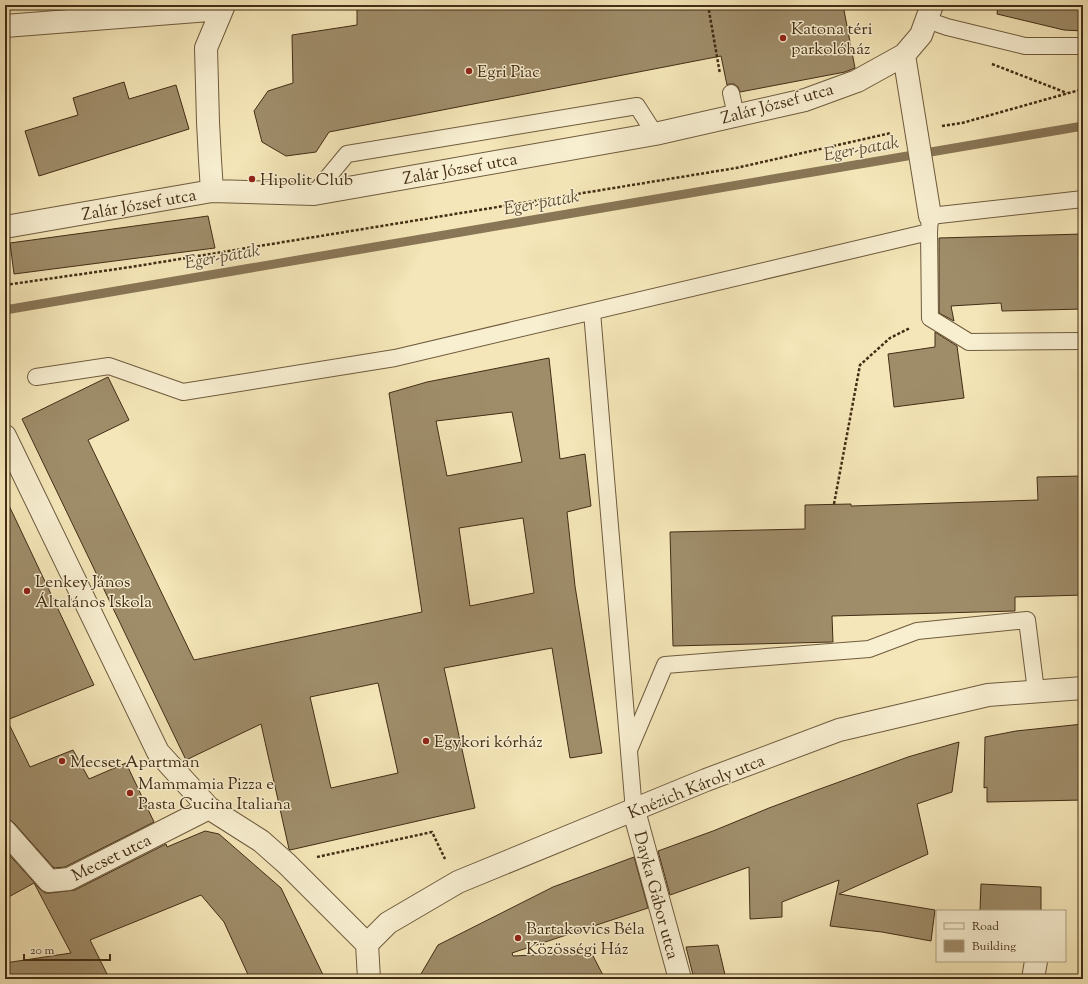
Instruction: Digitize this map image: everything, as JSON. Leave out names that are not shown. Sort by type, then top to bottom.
[{"type":"street","points":[[5,26],[223,7],[206,48],[209,152],[212,192]]},
{"type":"street","points":[[930,12],[921,35],[904,55],[930,224]]},
{"type":"street","name":"Zalár József utca","points":[[5,227],[212,192],[314,194],[655,134],[804,100],[857,81],[904,55]]},
{"type":"street","points":[[5,436],[158,752],[209,808],[261,841],[287,864],[367,944],[369,979]]},
{"type":"street","name":"Knézich Károly utca","points":[[367,944],[388,923],[458,882],[634,811],[706,780],[839,730],[988,695],[1083,688]]},
{"type":"street","name":"Mecset utca","points":[[5,831],[49,881],[69,879],[209,808]]},
{"type":"street","name":"Dayka Gábor utca","points":[[634,811],[680,979]]},
{"type":"street","points":[[1033,979],[1036,962]]},
{"type":"lane","points":[[930,12],[947,27],[1025,46],[1083,46]]},
{"type":"lane","points":[[731,93],[731,116]]},
{"type":"lane","points":[[314,194],[348,154],[637,106],[655,134]]},
{"type":"lane","points":[[36,377],[109,366],[183,392],[395,358],[592,312],[930,224],[1083,199]]},
{"type":"lane","points":[[930,224],[930,318],[969,342],[1083,341]]},
{"type":"lane","points":[[592,312],[634,811]]},
{"type":"lane","points":[[629,750],[665,665],[869,649],[916,631],[1027,620],[1036,691]]},
{"type":"path","points":[[708,5],[731,116]]},
{"type":"path","points":[[987,62],[1068,94]]},
{"type":"path","points":[[962,123],[1083,89]]},
{"type":"path","points":[[5,285],[131,267],[736,168],[882,135]]},
{"type":"path","points":[[834,504],[860,366],[890,338],[930,318]]},
{"type":"path","points":[[287,864],[432,832],[458,882]]},
{"type":"building","name":"Egri Piac","points":[[384,5],[843,5],[855,68],[845,72],[740,92],[738,87],[734,84],[727,85],[721,56],[329,132],[316,152],[286,156],[262,142],[254,111],[268,91],[293,83],[292,35],[357,25],[357,10]]},
{"type":"building","points":[[998,5],[1083,5],[1083,31],[1064,30],[997,14]]},
{"type":"building","points":[[124,82],[129,99],[176,85],[189,129],[39,176],[25,131],[78,115],[73,98]]},
{"type":"building","points":[[208,216],[215,248],[14,274],[10,243]]},
{"type":"building","points":[[1083,234],[1083,309],[1002,311],[1001,303],[951,306],[954,321],[939,313],[939,238]]},
{"type":"building","points":[[935,332],[957,346],[964,398],[894,407],[888,354],[935,347]]},
{"type":"building","points":[[549,358],[560,459],[585,454],[591,506],[567,512],[575,586],[602,753],[570,758],[552,648],[444,668],[475,808],[290,850],[261,724],[186,760],[22,419],[108,377],[129,420],[88,440],[194,660],[422,612],[389,393],[427,382]],"holes":[[[512,412],[522,462],[447,476],[436,421]],[[523,518],[534,593],[470,606],[459,528]],[[378,683],[398,773],[331,788],[310,697]]]},
{"type":"building","points":[[1083,476],[1083,595],[1015,597],[1015,611],[832,616],[833,642],[673,646],[670,532],[805,529],[805,505],[851,504],[851,506],[1038,500],[1037,477]]},
{"type":"building","points":[[5,497],[94,685],[7,720],[30,767],[73,750],[89,779],[126,763],[154,822],[65,867],[54,868],[14,823],[9,819],[5,819]]},
{"type":"building","points":[[1083,724],[1083,800],[987,802],[987,787],[984,788],[985,737],[1016,731]]},
{"type":"building","points":[[959,742],[952,792],[917,804],[928,854],[839,894],[935,910],[931,941],[882,932],[830,926],[839,880],[782,902],[782,917],[750,919],[749,867],[670,895],[658,851],[908,757]]},
{"type":"building","points":[[205,831],[219,834],[281,888],[325,979],[250,979],[224,922],[201,895],[90,940],[108,976],[93,979],[5,979],[5,963],[71,953],[34,883],[5,899],[5,850],[40,889],[45,893],[50,893],[75,890],[166,844],[167,847]]},
{"type":"building","name":"Bartakovics Béla Közösségi Ház","points":[[634,857],[648,908],[512,953],[513,956],[591,952],[605,979],[418,979],[438,945],[553,887]]},
{"type":"building","points":[[981,884],[1041,887],[1041,910],[980,910]]},
{"type":"building","points":[[718,945],[726,979],[694,979],[686,947]]},
{"type":"waterway","name":"Eger-patak","points":[[5,310],[1083,126]]},
{"type":"place","name":"Katona téri parkolóház","points":[[783,38]]},
{"type":"place","name":"Egri Piac","points":[[469,71]]},
{"type":"place","name":"Hipolit Club","points":[[252,179]]},
{"type":"place","name":"Lenkey János Általános Iskola","points":[[27,591]]},
{"type":"place","name":"Egykori kórház","points":[[426,741]]},
{"type":"place","name":"Mecset Apartman","points":[[62,761]]},
{"type":"place","name":"Mammamia Pizza e Pasta Cucina Italiana","points":[[130,793]]},
{"type":"place","name":"Bartakovics Béla Közösségi Ház","points":[[518,938]]}]
